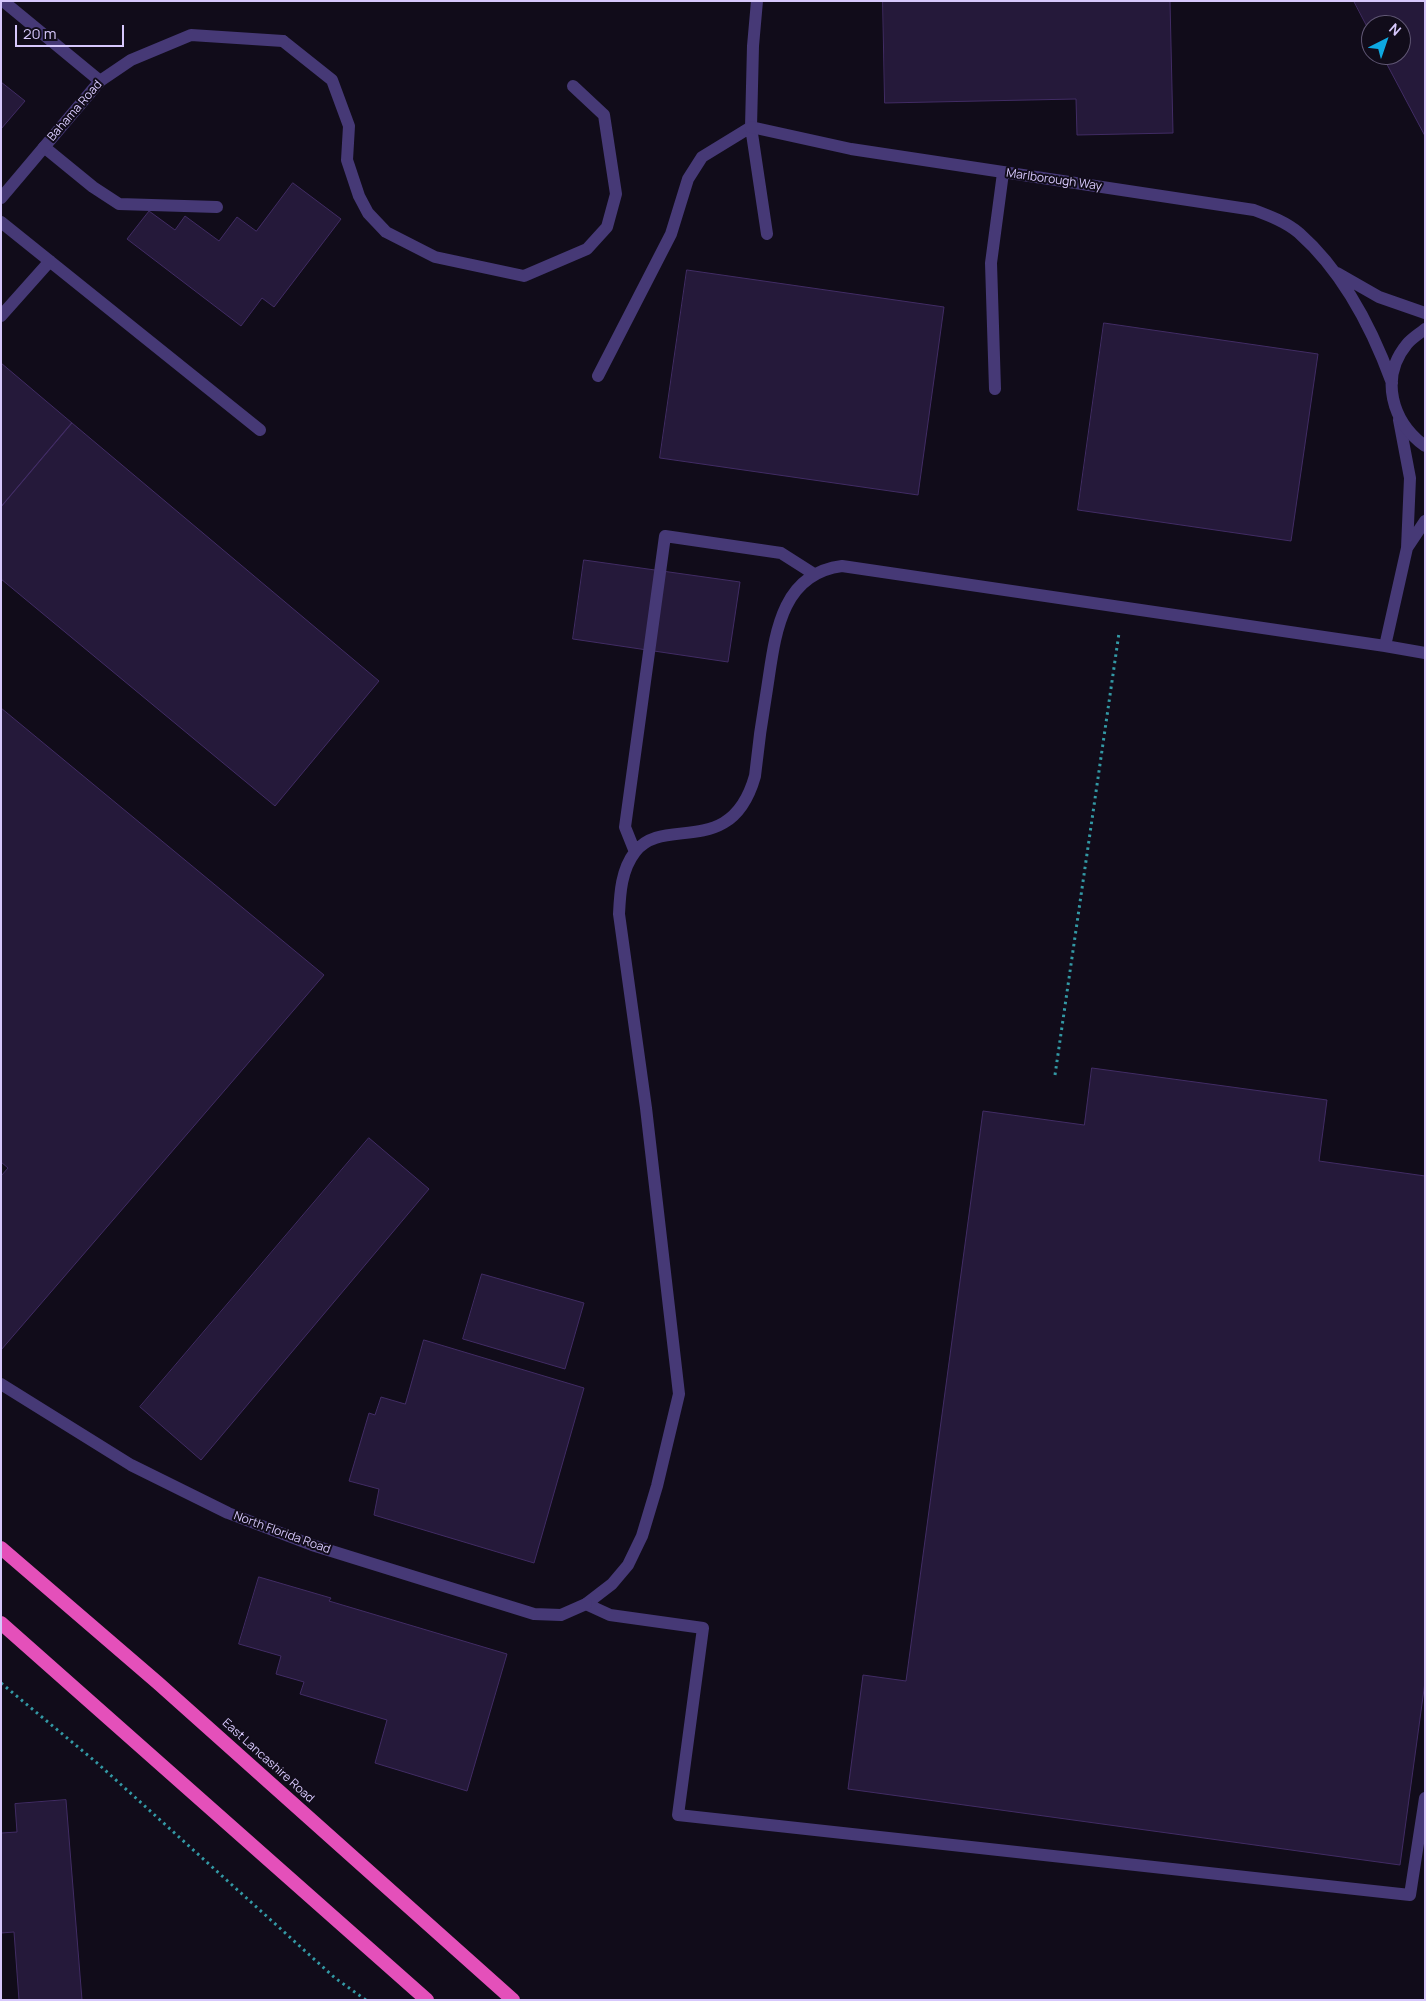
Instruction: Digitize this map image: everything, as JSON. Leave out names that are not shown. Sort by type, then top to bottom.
[{"type":"highway","name":"East Lancashire Road","points":[[1,1548],[173,1696],[513,2000]]},
{"type":"highway","points":[[1,1623],[427,2000]]},
{"type":"street","points":[[3,1],[100,81]]},
{"type":"street","points":[[758,1],[753,46],[751,127],[767,234]]},
{"type":"street","name":"Bahama Road","points":[[1,198],[100,81],[131,60],[191,35],[283,41],[332,80],[349,126],[347,160],[359,196],[368,213],[386,232],[435,257],[524,276],[587,249],[607,227],[616,194],[604,115],[573,86]]},
{"type":"street","points":[[598,376],[671,234],[688,179],[702,158],[751,127]]},
{"type":"street","name":"Marlborough Way","points":[[751,127],[851,150],[1254,210],[1277,219],[1298,232],[1337,273],[1382,356],[1392,383]]},
{"type":"street","points":[[44,147],[93,187],[119,204],[217,207]]},
{"type":"street","points":[[995,389],[991,263],[1002,173]]},
{"type":"street","points":[[1,222],[260,430]]},
{"type":"street","points":[[1,316],[50,261]]},
{"type":"street","name":"Marlborough Way","points":[[1337,273],[1379,297],[1425,314]]},
{"type":"street","points":[[1385,646],[1407,548],[1410,478],[1399,420],[1393,402],[1392,383],[1396,364],[1407,344],[1425,329]]},
{"type":"street","points":[[1399,420],[1412,436],[1425,446]]},
{"type":"street","points":[[1407,548],[1425,521]]},
{"type":"street","points":[[814,574],[780,553],[665,536],[625,828],[635,852],[657,839],[707,831],[724,823],[740,808],[750,793],[779,619],[788,602],[814,574],[824,568],[842,566],[1425,653]]},
{"type":"street","name":"North Florida Road","points":[[1,1384],[131,1465],[228,1513],[312,1545],[534,1614],[561,1615],[586,1604],[612,1584],[628,1565],[642,1536],[657,1486],[679,1394],[646,1108],[619,914],[620,892],[625,871],[635,852]]},
{"type":"street","points":[[586,1604],[610,1615],[703,1628],[678,1815],[1410,1895],[1425,1798]]},
{"type":"path","points":[[1055,1075],[1122,607]]},
{"type":"path","points":[[1,1683],[96,1762],[335,1978],[366,2000]]},
{"type":"building","points":[[883,1],[1170,1],[1173,133],[1077,135],[1076,99],[885,103]]},
{"type":"building","points":[[1354,1],[1425,1],[1425,136],[1387,65],[1411,65],[1411,15],[1361,15]]},
{"type":"building","points":[[1,82],[25,101],[1,129]]},
{"type":"building","points":[[293,183],[341,219],[274,307],[262,298],[241,326],[127,239],[149,211],[175,230],[185,216],[219,241],[237,217],[256,231]]},
{"type":"building","points":[[687,270],[944,307],[918,495],[660,458]]},
{"type":"building","points":[[1104,323],[1318,354],[1291,541],[1078,510]]},
{"type":"building","points":[[1,363],[72,423],[1,507]]},
{"type":"building","points":[[72,423],[379,681],[275,806],[1,579],[1,507]]},
{"type":"building","points":[[584,560],[740,582],[728,662],[573,639]]},
{"type":"building","points":[[1,708],[324,975],[1,1350],[1,1176],[8,1168],[1,1162]]},
{"type":"building","points":[[1092,1068],[1327,1100],[1319,1161],[1425,1176],[1425,1682],[1400,1865],[848,1789],[863,1675],[906,1681],[983,1111],[1084,1125]]},
{"type":"building","points":[[369,1138],[429,1189],[201,1460],[140,1407]]},
{"type":"building","points":[[482,1274],[584,1303],[565,1369],[463,1339]]},
{"type":"building","points":[[424,1340],[584,1388],[534,1563],[374,1515],[379,1489],[349,1481],[369,1413],[375,1415],[381,1397],[405,1404]]},
{"type":"building","points":[[259,1577],[331,1598],[329,1601],[507,1654],[467,1791],[375,1763],[387,1720],[300,1694],[304,1682],[276,1674],[281,1656],[239,1644]]},
{"type":"building","points":[[66,1800],[82,2000],[19,2000],[14,1932],[1,1933],[1,1833],[17,1832],[15,1804]]}]
